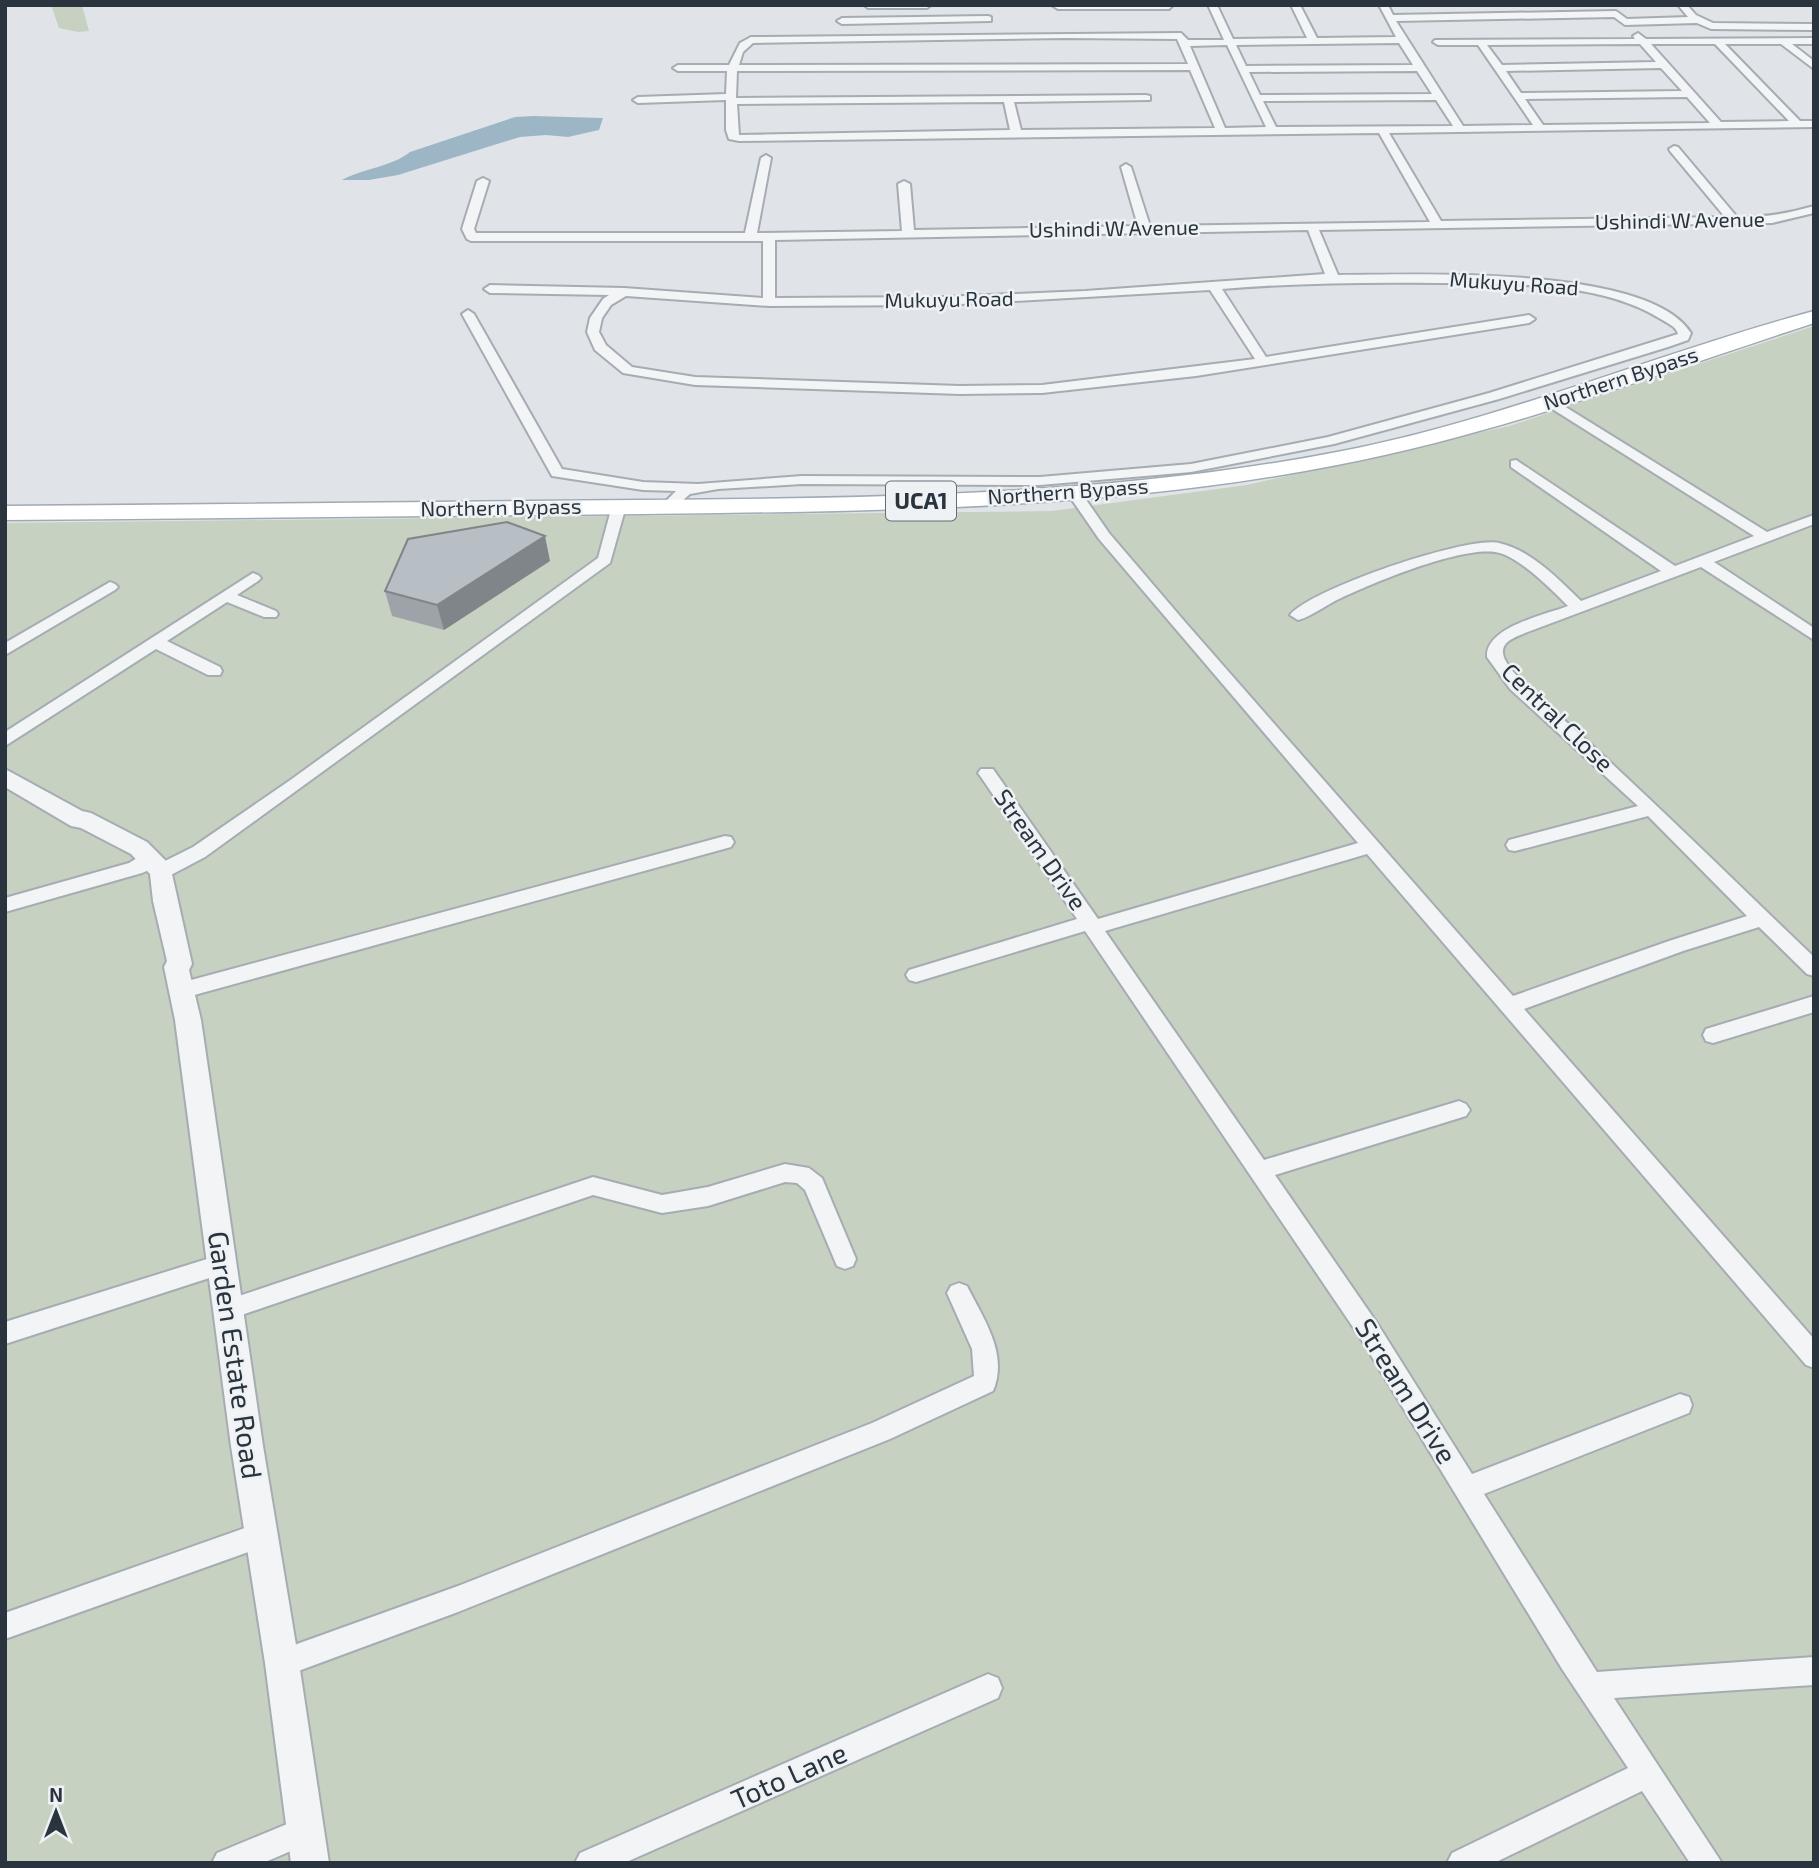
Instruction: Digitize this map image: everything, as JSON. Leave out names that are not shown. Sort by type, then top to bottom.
[{"type":"main road","name":"Northern Bypass","points":[[5,513],[836,505],[1042,488],[1075,494],[1178,484],[1290,459],[1405,444],[1551,402],[1814,317]]},
{"type":"street","points":[[868,5],[927,5]]},
{"type":"street","points":[[983,5],[995,36]]},
{"type":"street","points":[[1064,34],[1058,6],[1125,5],[1231,43],[1402,40]]},
{"type":"street","points":[[1212,5],[1273,132]]},
{"type":"street","points":[[1295,5],[1313,40]]},
{"type":"street","points":[[1383,5],[1402,40],[1461,130]]},
{"type":"street","points":[[1443,5],[1451,16]]},
{"type":"street","points":[[1510,5],[1518,16]]},
{"type":"street","points":[[1608,5],[1719,126]]},
{"type":"street","points":[[1682,5],[1698,20],[1711,26],[1814,27]]},
{"type":"street","points":[[1389,18],[1616,14],[1625,22],[1698,20]]},
{"type":"street","points":[[842,21],[988,19]]},
{"type":"street","points":[[1176,22],[1048,35],[747,41],[733,68],[731,132],[736,138],[1814,124]]},
{"type":"street","points":[[1176,22],[1222,133]]},
{"type":"street","points":[[1048,35],[1049,58]]},
{"type":"street","points":[[1480,41],[1541,129]]},
{"type":"street","points":[[1438,42],[1814,41]]},
{"type":"street","points":[[1784,42],[1814,66]]},
{"type":"street","points":[[1718,43],[1798,125]]},
{"type":"street","points":[[638,100],[730,99],[894,84],[1049,58],[1193,67]]},
{"type":"street","points":[[1500,68],[1664,65]]},
{"type":"street","points":[[678,68],[733,68],[894,84],[1007,99],[1146,98]]},
{"type":"street","points":[[1243,69],[1422,68]]},
{"type":"street","points":[[1519,96],[1691,94]]},
{"type":"street","points":[[1257,98],[1440,97]]},
{"type":"street","points":[[1007,99],[1016,133]]},
{"type":"street","points":[[1383,131],[1437,224]]},
{"type":"street","points":[[1674,149],[1733,220]]},
{"type":"street","points":[[750,237],[766,158]]},
{"type":"street","points":[[1126,167],[1144,229]]},
{"type":"street","name":"Ushindi W Avenue","points":[[483,181],[469,223],[470,237],[769,237],[1782,219],[1814,209]]},
{"type":"street","points":[[904,184],[908,234]]},
{"type":"street","points":[[1312,227],[1333,278]]},
{"type":"street","points":[[769,237],[769,302]]},
{"type":"street","name":"Mukuyu Road","points":[[468,314],[552,469],[561,475],[643,486],[695,487],[802,480],[1042,488],[1172,470],[1290,459],[1663,344],[1683,337],[1685,333],[1680,326],[1655,310],[1626,299],[1561,284],[1436,278],[1333,278],[1005,299],[769,302],[624,292],[490,289]]},
{"type":"street","points":[[1213,285],[1264,363]]},
{"type":"street","points":[[624,292],[607,302],[596,318],[593,332],[600,347],[628,370],[681,380],[1027,390],[1264,363],[1529,319]]},
{"type":"street","points":[[1494,396],[1517,412]]},
{"type":"street","points":[[1551,402],[1765,537]]},
{"type":"street","points":[[1516,464],[1673,572]]},
{"type":"street","points":[[5,905],[142,865],[156,864],[199,852],[605,560],[614,506],[614,482]]},
{"type":"street","points":[[668,506],[677,496],[695,487]]},
{"type":"street","points":[[1075,494],[1129,566],[1814,1357]]},
{"type":"street","name":"Central Close","points":[[1810,523],[1765,537],[1502,638],[1495,647],[1495,657],[1516,685],[1652,809],[1688,848],[1814,969]]},
{"type":"street","points":[[1298,615],[1306,608],[1343,590],[1456,552],[1482,547],[1496,547],[1513,554],[1578,607]]},
{"type":"street","points":[[1708,559],[1814,624]]},
{"type":"street","points":[[1708,559],[1814,635]]},
{"type":"street","points":[[5,740],[253,578]]},
{"type":"street","points":[[5,650],[110,587]]},
{"type":"street","points":[[226,596],[270,614]]},
{"type":"street","points":[[156,642],[214,671]]},
{"type":"street","name":"Stream Drive","points":[[987,773],[1262,1170],[1369,1331],[1590,1686],[1707,1863]]},
{"type":"street","points":[[5,777],[79,820],[83,819],[122,838],[156,864]]},
{"type":"street","points":[[1515,845],[1652,809]]},
{"type":"street","points":[[180,991],[725,842]]},
{"type":"street","name":"Stream Drive","points":[[1092,924],[1371,846]]},
{"type":"street","name":"Garden Estate Road","points":[[156,864],[180,964],[176,967],[188,1020],[247,1446],[282,1663],[310,1863]]},
{"type":"street","points":[[1509,1006],[1675,946],[1762,919]]},
{"type":"street","points":[[916,975],[1092,924]]},
{"type":"street","points":[[1713,1035],[1814,1004]]},
{"type":"street","points":[[1262,1170],[1459,1110]]},
{"type":"street","points":[[230,1309],[593,1186],[607,1187],[644,1202],[661,1204],[685,1201],[785,1173],[800,1173],[808,1177],[814,1185],[845,1259]]},
{"type":"street","points":[[5,1332],[223,1264]]},
{"type":"street","points":[[282,1663],[458,1599],[842,1447],[984,1383],[988,1373],[988,1357],[959,1293]]},
{"type":"street","points":[[1467,1488],[1679,1405]]},
{"type":"street","points":[[5,1626],[262,1535]]},
{"type":"street","points":[[1590,1686],[1814,1671]]},
{"type":"street","name":"Toto Lane","points":[[590,1863],[988,1688]]},
{"type":"street","points":[[1462,1863],[1648,1773]]},
{"type":"street","points":[[227,1863],[304,1831]]},
{"type":"green space","points":[[51,5],[82,5],[89,31],[59,28]]},
{"type":"green space","points":[[1814,326],[1814,1863],[5,1863],[5,523],[1052,511],[1247,485],[1509,426]]},
{"type":"water","points":[[515,117],[603,118],[599,130],[568,137],[520,137],[398,175],[369,180],[342,180],[394,161],[410,152]]},
{"type":"building","points":[[507,522],[545,536],[437,605],[385,591],[408,539]]}]
